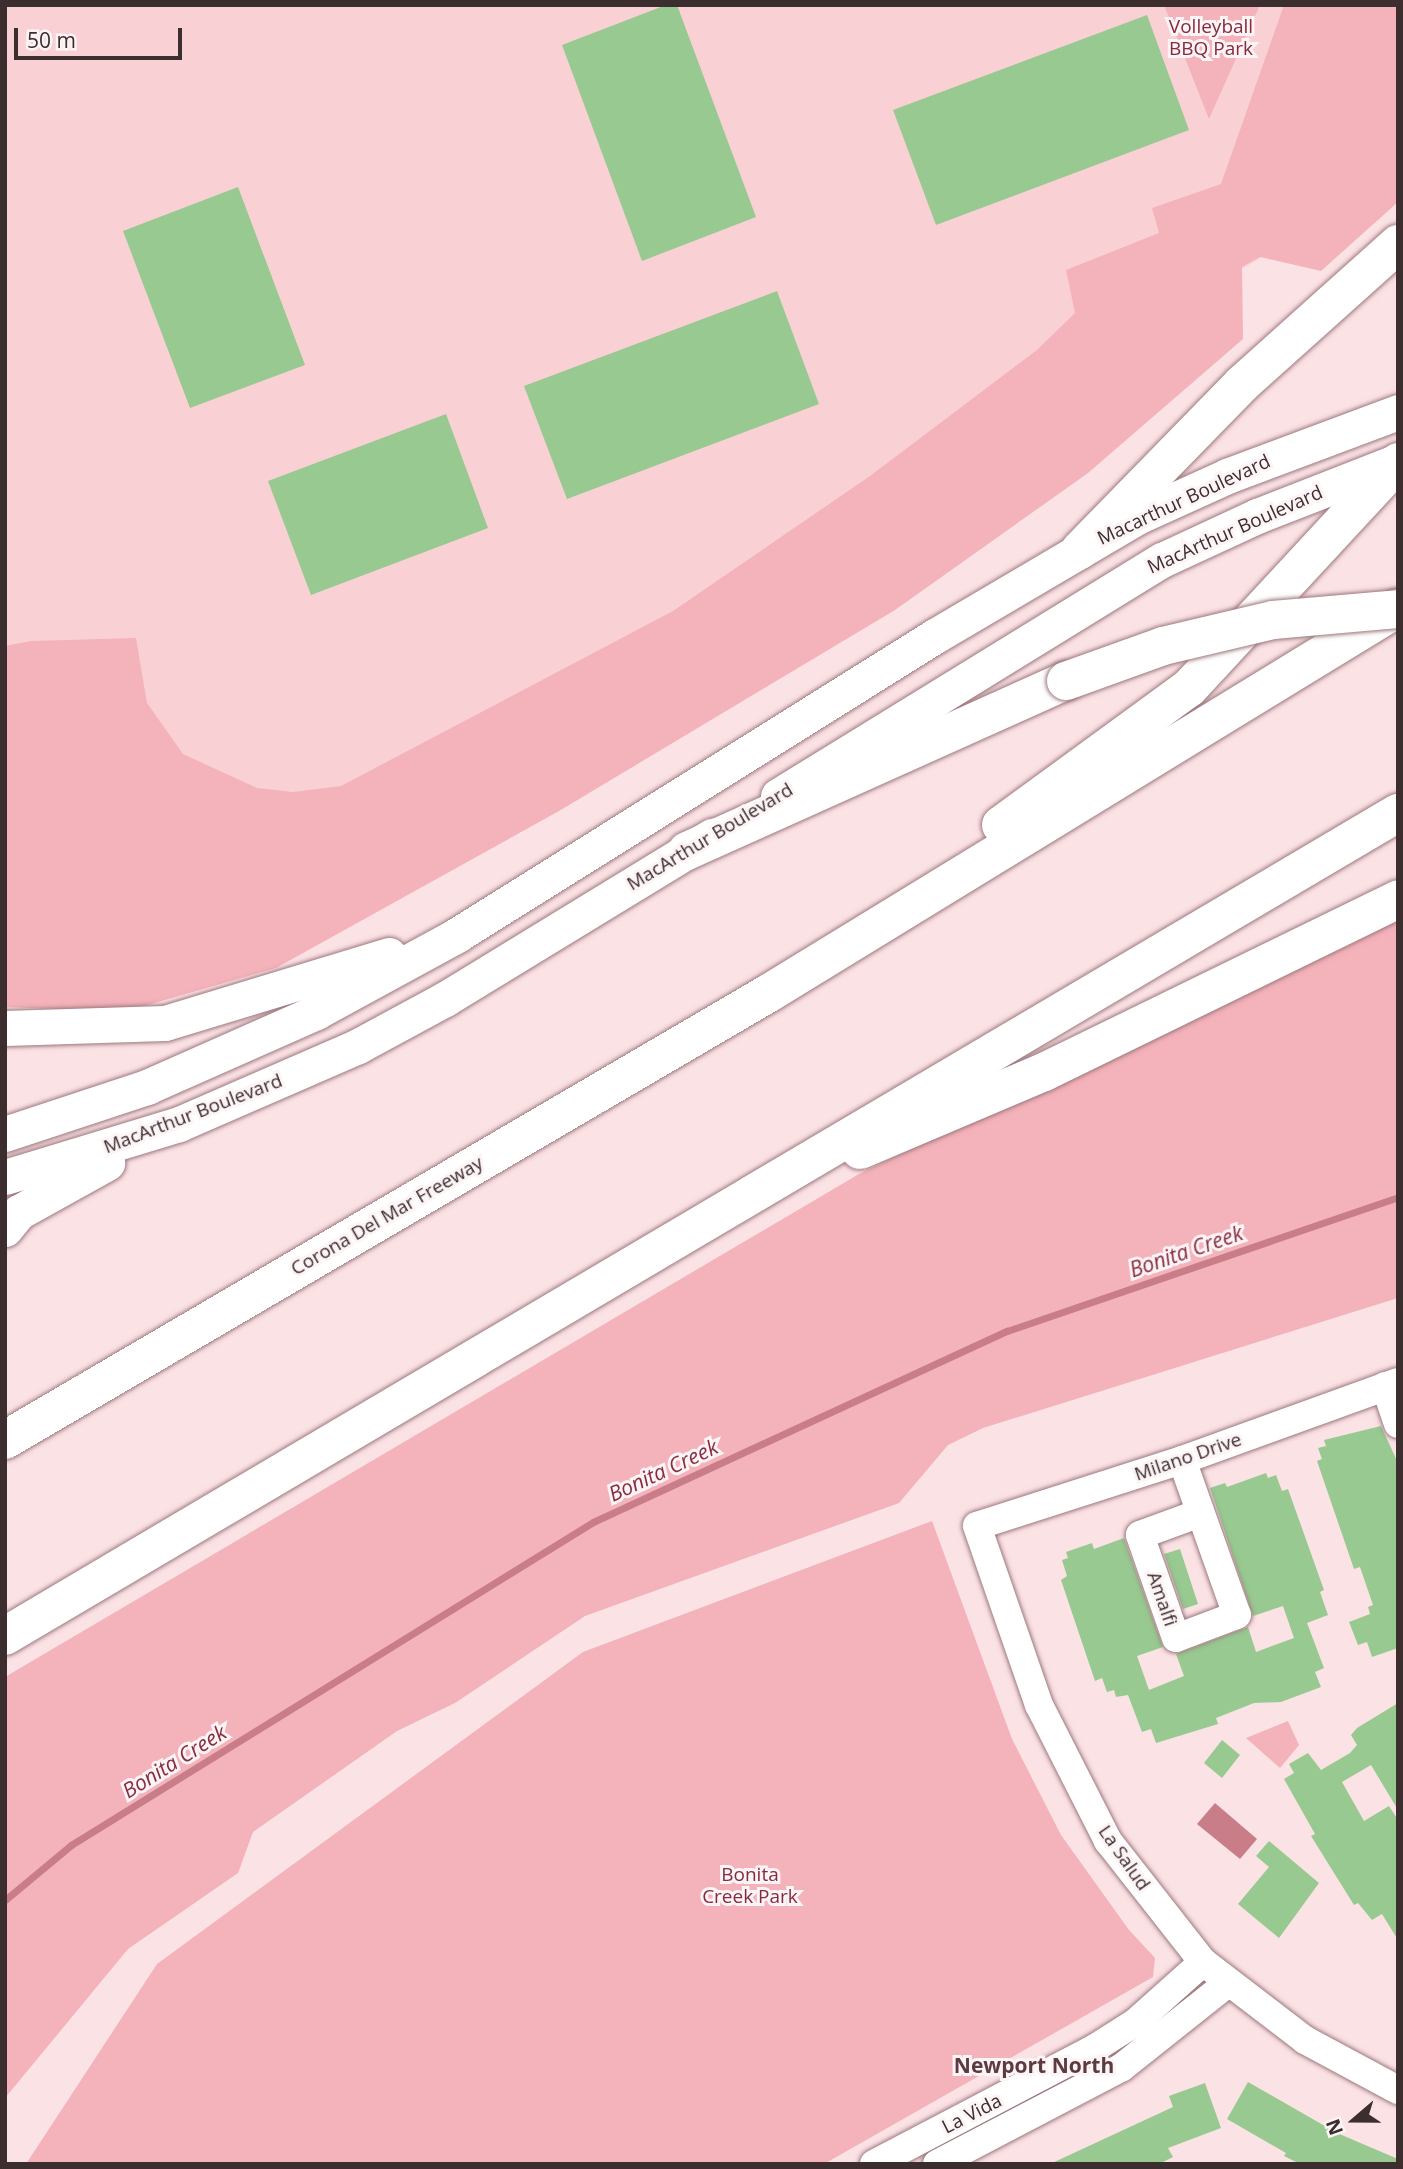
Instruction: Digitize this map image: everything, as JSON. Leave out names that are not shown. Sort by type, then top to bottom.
[{"type":"highway","points":[[1080,550],[1242,384],[1398,244]]},
{"type":"highway","points":[[769,993],[1189,688],[1398,461]]},
{"type":"highway","points":[[769,993],[1398,609]]},
{"type":"highway","points":[[687,851],[1066,681],[1163,646],[1273,620],[1398,609]]},
{"type":"highway","points":[[5,1636],[754,1191],[1398,813]]},
{"type":"highway","points":[[754,1191],[1044,1072],[1398,899]]},
{"type":"highway","name":"Corona Del Mar Freeway","points":[[5,1440],[769,993]]},
{"type":"main road","name":"MacArthur Boulevard","points":[[1288,452],[1398,412]]},
{"type":"main road","name":"Macarthur Boulevard","points":[[1080,550],[1139,516],[1288,452]]},
{"type":"main road","name":"MacArthur Boulevard","points":[[5,1177],[179,1124],[358,1046],[445,999],[1162,560],[1257,516],[1398,461]]},
{"type":"main road","name":"MacArthur Boulevard","points":[[5,1134],[147,1087],[316,1012],[457,935],[1080,550]]},
{"type":"main road","points":[[5,1028],[165,1023],[457,935]]},
{"type":"main road","points":[[5,1229],[19,1212],[179,1124]]},
{"type":"street","points":[[1391,1384],[1398,1424]]},
{"type":"street","name":"Milano Drive","points":[[977,1526],[1182,1460],[1391,1384]]},
{"type":"street","points":[[1182,1460],[1200,1513]]},
{"type":"street","name":"La Salud","points":[[977,1526],[1039,1705],[1108,1841],[1203,1962],[1305,2040],[1398,2090]]},
{"type":"street","name":"La Vida","points":[[874,2164],[1095,2048],[1136,2022],[1203,1962]]},
{"type":"street","name":"La Vida","points":[[937,2164],[1121,2068],[1228,1983]]},
{"type":"shaded area","points":[[5,5],[1398,5],[1268,253],[1237,272],[1230,330],[5,990]]},
{"type":"shaded area","points":[[1215,1803],[1257,1839],[1240,1859],[1197,1824]]},
{"type":"green space","name":"Volleyball BBQ Park","points":[[1164,5],[1260,5],[1209,119]]},
{"type":"green space","points":[[1284,5],[1398,5],[1398,202],[1321,271],[1260,257],[1242,267],[1243,339],[1088,473],[895,610],[559,811],[276,968],[144,1006],[85,1010],[5,1007],[5,646],[31,641],[136,638],[147,703],[183,754],[257,788],[293,792],[341,786],[673,611],[870,476],[1037,350],[1075,313],[1066,270],[1159,233],[1152,208],[1221,184]]},
{"type":"green space","points":[[1398,913],[1398,1298],[983,1428],[948,1445],[899,1503],[585,1616],[455,1703],[397,1731],[253,1832],[238,1873],[128,1949],[5,2098],[5,1677],[859,1174]]},
{"type":"green space","name":"Bonita Creek Park","points":[[932,1521],[1012,1739],[1061,1835],[1129,1930],[1155,1958],[1153,1977],[824,2164],[26,2164],[157,1964],[583,1652]]},
{"type":"green space","points":[[1288,1721],[1299,1745],[1280,1768],[1246,1738]]},
{"type":"building","points":[[666,5],[677,5],[756,217],[642,261],[562,45]]},
{"type":"building","points":[[1147,15],[1189,130],[936,225],[893,110]]},
{"type":"building","points":[[238,187],[305,365],[190,408],[123,231]]},
{"type":"building","points":[[777,291],[819,404],[567,499],[524,386]]},
{"type":"building","points":[[446,414],[488,528],[311,595],[268,481]]},
{"type":"building","points":[[1381,1426],[1398,1463],[1398,1648],[1372,1657],[1367,1642],[1358,1645],[1349,1622],[1370,1614],[1368,1607],[1373,1605],[1360,1567],[1354,1569],[1317,1461],[1322,1459],[1318,1448],[1326,1446],[1324,1440]]},
{"type":"building","points":[[1266,1473],[1268,1478],[1276,1475],[1282,1491],[1288,1489],[1324,1590],[1320,1592],[1328,1615],[1307,1623],[1324,1668],[1315,1672],[1321,1687],[1281,1702],[1254,1703],[1216,1718],[1218,1724],[1156,1743],[1151,1729],[1142,1732],[1128,1695],[1116,1697],[1114,1690],[1107,1692],[1102,1678],[1095,1681],[1061,1580],[1067,1576],[1062,1560],[1068,1558],[1066,1552],[1092,1543],[1094,1549],[1124,1538],[1163,1647],[1137,1656],[1149,1690],[1184,1676],[1176,1654],[1248,1627],[1256,1652],[1294,1638],[1283,1606],[1253,1616],[1210,1488],[1225,1483],[1227,1487]]},
{"type":"building","points":[[1180,1549],[1198,1604],[1183,1609],[1164,1554]]},
{"type":"building","points":[[1398,1703],[1398,1810],[1371,1765],[1342,1782],[1364,1821],[1389,1806],[1398,1820],[1398,1940],[1382,1914],[1372,1920],[1358,1903],[1354,1905],[1311,1836],[1315,1834],[1284,1779],[1294,1773],[1289,1764],[1308,1753],[1321,1770],[1350,1753],[1357,1745],[1351,1735],[1357,1728]]},
{"type":"building","points":[[1222,1740],[1240,1755],[1222,1778],[1204,1763]]},
{"type":"building","points":[[1269,1841],[1319,1883],[1279,1938],[1238,1904],[1269,1867],[1256,1856]]},
{"type":"building","points":[[1248,2082],[1337,2133],[1398,2159],[1398,2164],[1300,2164],[1284,2156],[1286,2153],[1227,2119]]},
{"type":"building","points":[[1205,2083],[1221,2128],[1168,2148],[1173,2157],[1159,2164],[1050,2164],[1173,2107],[1169,2096]]},
{"type":"waterway","name":"Bonita Creek","points":[[5,1900],[71,1845],[593,1522],[1007,1331],[1398,1197]]},
{"type":"district","name":"Newport North","points":[[1034,2065]]}]
